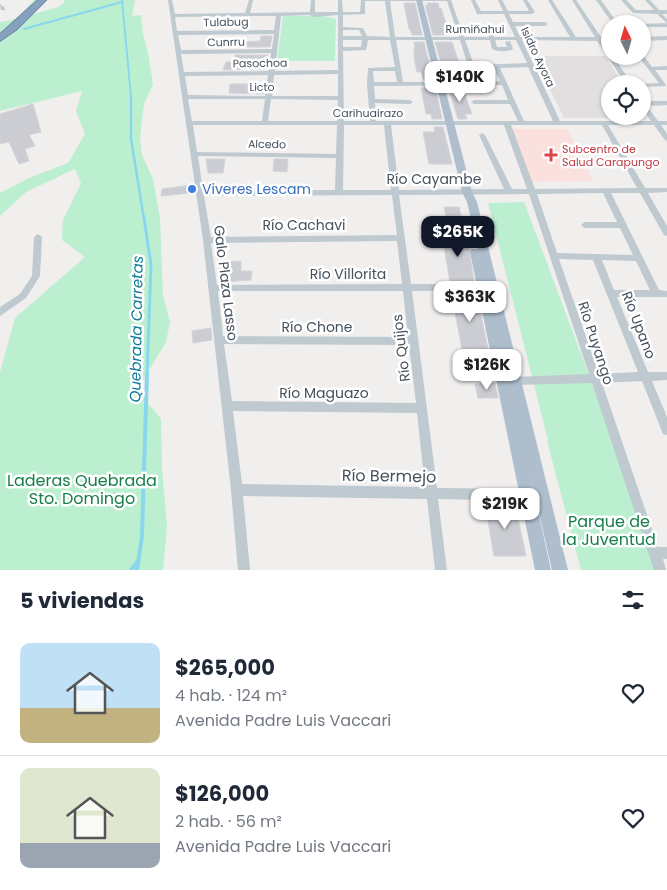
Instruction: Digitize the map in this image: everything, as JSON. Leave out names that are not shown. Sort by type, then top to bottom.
[{"type":"highway","points":[[1,34],[30,0]]},
{"type":"highway","points":[[1,34],[13,28],[42,0]]},
{"type":"main road","points":[[419,0],[444,85],[450,124],[467,192],[472,202],[560,570]]},
{"type":"main road","points":[[467,192],[464,202],[542,570]]},
{"type":"street","name":"Galo Plaza Lasso","points":[[170,0],[200,194],[219,340],[237,490],[244,570]]},
{"type":"street","points":[[247,15],[250,0]]},
{"type":"street","points":[[312,15],[313,0]]},
{"type":"street","points":[[339,192],[341,124],[340,0]]},
{"type":"street","points":[[173,16],[364,13],[363,0],[449,0],[477,84]]},
{"type":"street","points":[[387,0],[392,38],[403,84]]},
{"type":"street","points":[[473,0],[478,12],[532,12],[525,0]]},
{"type":"street","name":"Isidro Ayora","points":[[500,0],[558,124]]},
{"type":"street","points":[[549,0],[574,39]]},
{"type":"street","points":[[574,0],[601,42]]},
{"type":"street","points":[[598,0],[609,15]]},
{"type":"street","points":[[623,0],[635,12],[667,12]]},
{"type":"street","points":[[647,0],[667,23]]},
{"type":"street","points":[[264,122],[279,15]]},
{"type":"street","points":[[651,25],[667,23]]},
{"type":"street","points":[[512,24],[545,24]]},
{"type":"street","points":[[340,28],[357,28],[363,31],[365,38],[365,48],[361,50],[341,49]]},
{"type":"street","points":[[503,34],[499,28],[490,28],[496,49],[510,49],[508,42]]},
{"type":"street","name":"Tulabug","points":[[175,32],[277,32]]},
{"type":"street","name":"Rumiñahui","points":[[341,38],[599,39]]},
{"type":"street","points":[[651,39],[667,38]]},
{"type":"street","name":"Cunrru","points":[[179,52],[274,51]]},
{"type":"street","points":[[470,67],[531,65]]},
{"type":"street","points":[[648,65],[663,85],[651,85]]},
{"type":"street","points":[[496,66],[522,124]]},
{"type":"street","points":[[651,69],[667,68]]},
{"type":"street","points":[[373,123],[370,69],[398,69]]},
{"type":"street","name":"Pasochoa","points":[[181,74],[340,72]]},
{"type":"street","points":[[370,84],[444,85],[504,83]]},
{"type":"street","name":"Licto","points":[[184,97],[341,98]]},
{"type":"street","points":[[371,101],[410,102]]},
{"type":"street","points":[[474,102],[512,102]]},
{"type":"street","points":[[651,104],[667,103]]},
{"type":"street","points":[[651,116],[667,139]]},
{"type":"street","name":"Carihuairazo","points":[[188,123],[601,123]]},
{"type":"street","name":"Río Quijos","points":[[387,123],[434,494],[441,570]]},
{"type":"street","name":"Carihuairazo","points":[[651,123],[667,123]]},
{"type":"street","name":"Río Puyango","points":[[506,124],[532,191],[660,570]]},
{"type":"street","points":[[605,125],[667,233]]},
{"type":"street","points":[[482,135],[509,191]]},
{"type":"street","name":"Alcedo","points":[[194,154],[340,156]]},
{"type":"street","name":"Río Cayambe","points":[[200,194],[667,190]]},
{"type":"street","points":[[606,191],[656,293]]},
{"type":"street","points":[[585,225],[622,224]]},
{"type":"street","points":[[0,312],[23,296],[36,276],[38,237]]},
{"type":"street","name":"Río Cachavi","points":[[206,240],[401,238]]},
{"type":"street","points":[[554,256],[639,258]]},
{"type":"street","name":"Río Upano","points":[[596,257],[667,430]]},
{"type":"street","name":"Río Villorita","points":[[212,288],[483,287]]},
{"type":"street","points":[[611,293],[667,294]]},
{"type":"street","name":"Río Chone","points":[[219,340],[414,341]]},
{"type":"street","points":[[514,381],[667,376]]},
{"type":"street","name":"Río Maguazo","points":[[226,406],[422,408]]},
{"type":"street","name":"Río Bermejo","points":[[237,490],[542,495]]},
{"type":"street","points":[[654,553],[667,553]]},
{"type":"shaded area","points":[[534,56],[601,56],[601,65],[611,65],[617,75],[601,75],[601,118],[564,118]]},
{"type":"shaded area","name":"Subcentro de Salud Carapungo","points":[[512,129],[567,129],[593,181],[532,182]]},
{"type":"green space","name":"Laderas Quebrada Sto. Domingo","points":[[34,0],[37,0],[20,18],[58,7],[65,0],[135,0],[132,16],[141,15],[153,84],[144,104],[140,137],[142,155],[153,179],[160,218],[163,295],[170,322],[166,342],[137,390],[161,419],[162,468],[167,526],[163,570],[0,570],[0,372],[15,318],[85,257],[62,240],[63,220],[81,183],[75,169],[26,192],[0,216],[0,193],[29,178],[68,163],[85,134],[76,111],[82,91],[0,111],[0,22],[16,19]]},
{"type":"green space","points":[[283,16],[323,16],[336,19],[335,61],[277,61]]},
{"type":"green space","name":"Parque de la Juventud","points":[[524,202],[662,570],[581,570],[488,203]]},
{"type":"building","points":[[404,3],[415,3],[422,35],[412,35]]},
{"type":"building","points":[[427,3],[438,3],[450,35],[433,35],[425,5],[428,6]]},
{"type":"building","points":[[261,36],[272,36],[270,47],[242,47],[243,42],[260,41]]},
{"type":"building","points":[[414,42],[424,42],[433,80],[424,80],[421,72],[417,72]]},
{"type":"building","points":[[435,42],[452,42],[460,66],[453,66],[457,80],[446,80]]},
{"type":"building","points":[[235,55],[268,55],[265,69],[223,70],[226,62],[235,62]]},
{"type":"building","points":[[230,84],[264,84],[263,94],[229,93]]},
{"type":"building","points":[[435,87],[442,119],[432,119],[431,114],[426,114],[421,88]]},
{"type":"building","points":[[448,87],[460,87],[461,92],[464,92],[472,114],[465,114],[467,119],[458,119]]},
{"type":"building","points":[[33,104],[41,132],[29,135],[35,146],[25,149],[29,161],[19,164],[9,142],[0,144],[0,114]]},
{"type":"building","points":[[434,127],[443,127],[452,164],[429,164],[423,132],[435,132]]},
{"type":"building","points":[[206,159],[225,159],[223,173],[208,173]]},
{"type":"building","points":[[274,159],[288,159],[287,172],[273,171]]},
{"type":"building","points":[[191,185],[191,193],[161,196],[162,189]]},
{"type":"building","points":[[444,207],[459,207],[461,216],[446,216]]},
{"type":"building","points":[[442,235],[467,235],[474,282],[450,282]]},
{"type":"building","points":[[241,261],[241,271],[252,271],[251,280],[224,282],[226,262]]},
{"type":"building","points":[[451,292],[476,292],[489,353],[463,354]]},
{"type":"building","points":[[211,328],[212,340],[193,343],[192,331]]},
{"type":"building","points":[[495,383],[498,398],[478,398],[475,384]]},
{"type":"building","points":[[485,504],[515,504],[526,556],[494,556]]},
{"type":"waterway","name":"Quebrada Carretas","points":[[122,0],[131,97]]},
{"type":"waterway","points":[[24,29],[122,2]]},
{"type":"waterway","name":"Quebrada Carretas","points":[[131,97],[131,139],[144,219]]},
{"type":"waterway","name":"Quebrada Carretas","points":[[144,218],[151,265],[147,374]]},
{"type":"waterway","name":"Quebrada Carretas","points":[[137,570],[142,536],[147,373]]},
{"type":"waterway","name":"Quebrada Carretas","points":[[131,570],[138,561]]},
{"type":"place","name":"Subcentro de Salud Carapungo","points":[[551,155]]},
{"type":"place","name":"Viveres Lescam","points":[[192,189]]}]
